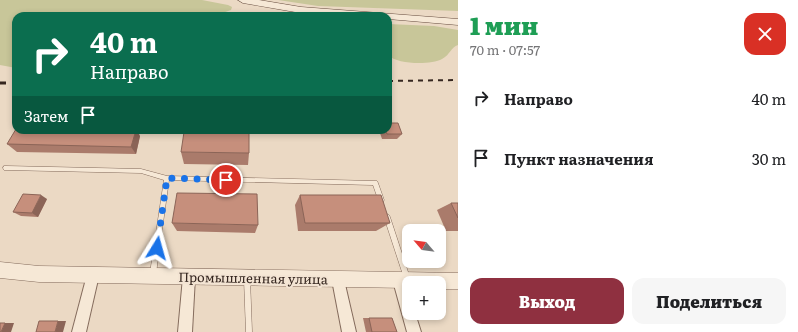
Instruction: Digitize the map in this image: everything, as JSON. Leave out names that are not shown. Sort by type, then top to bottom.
[{"type":"main road","points":[[243,0],[301,10],[330,12]]},
{"type":"main road","points":[[392,16],[458,22]]},
{"type":"street","name":"Промышленная улица","points":[[0,270],[39,274],[402,281]]},
{"type":"street","points":[[79,332],[93,275]]},
{"type":"street","points":[[185,332],[188,277]]},
{"type":"street","points":[[338,280],[349,332]]},
{"type":"street","name":"Промышленная улица","points":[[446,281],[458,281]]},
{"type":"street","points":[[411,320],[414,332]]},
{"type":"lane","points":[[6,168],[141,171],[167,178],[375,182],[383,205]]},
{"type":"lane","points":[[153,276],[167,178]]},
{"type":"lane","points":[[385,213],[402,277]]},
{"type":"lane","points":[[247,278],[249,332]]},
{"type":"shaded area","points":[[0,0],[202,0],[232,7],[231,10],[225,12],[12,12],[12,67],[0,65]]},
{"type":"shaded area","points":[[278,0],[458,0],[458,11],[318,6]]},
{"type":"shaded area","points":[[392,24],[434,26],[458,30],[458,45],[442,59],[437,61],[415,63],[399,61],[393,58]]},
{"type":"building","points":[[392,123],[398,123],[402,134],[392,134]]},
{"type":"building","points":[[13,134],[135,134],[131,147],[7,144]]},
{"type":"building","points":[[184,134],[249,134],[249,153],[181,152]]},
{"type":"building","points":[[177,193],[257,194],[258,225],[172,223]]},
{"type":"building","points":[[23,194],[41,195],[32,213],[13,212]]},
{"type":"building","points":[[300,195],[381,195],[390,223],[305,223]]},
{"type":"building","points":[[451,203],[458,203],[458,218]]},
{"type":"building","points":[[369,318],[392,318],[397,332],[372,332]]},
{"type":"building","points":[[39,321],[58,321],[55,332],[36,332]]},
{"type":"building","points":[[0,323],[5,323],[1,332],[0,332]]},
{"type":"railway","points":[[392,81],[458,80]]},
{"type":"railway","points":[[0,83],[12,83]]},
{"type":"route","points":[[157,248],[167,178],[226,180]]}]
